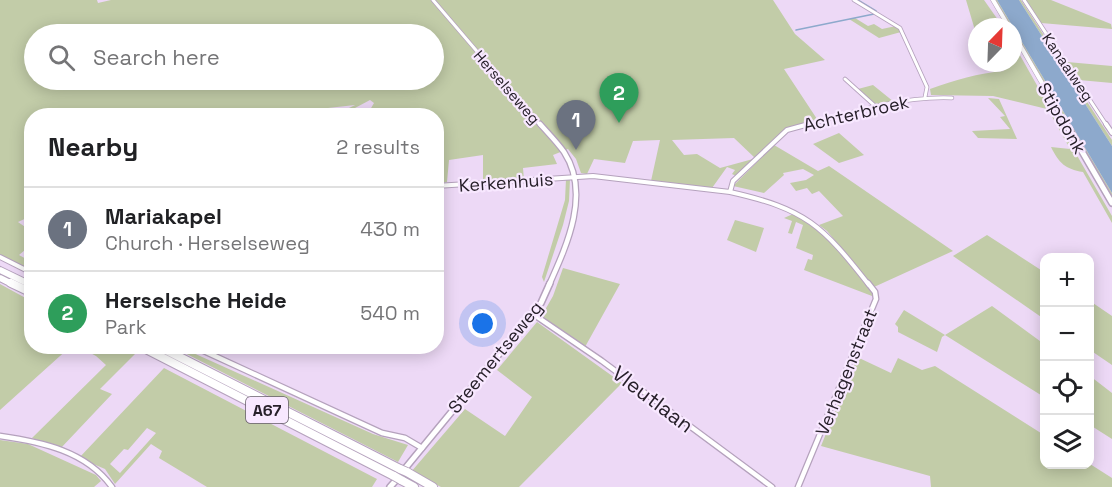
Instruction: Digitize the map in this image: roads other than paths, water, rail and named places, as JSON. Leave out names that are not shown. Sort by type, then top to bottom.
[{"type":"highway","points":[[0,267],[24,281]]},
{"type":"highway","points":[[0,278],[24,289]]},
{"type":"highway","name":"A67","points":[[156,354],[400,474],[433,487]]},
{"type":"highway","name":"A67","points":[[173,354],[400,474],[414,487]]},
{"type":"main road","points":[[993,0],[1004,18]]},
{"type":"main road","name":"Stipdonk","points":[[1022,48],[1112,203]]},
{"type":"street","name":"Herselseweg","points":[[433,0],[560,148],[574,177]]},
{"type":"street","points":[[854,0],[900,28],[927,87],[925,97]]},
{"type":"street","name":"Kanaalweg","points":[[1024,0],[1112,133]]},
{"type":"street","points":[[845,79],[876,106]]},
{"type":"street","name":"Achterbroek","points":[[730,192],[733,181],[787,130],[876,106],[925,97],[952,98]]},
{"type":"street","points":[[574,177],[593,176],[730,192]]},
{"type":"street","name":"Kerkenhuis","points":[[444,185],[574,177]]},
{"type":"street","name":"Steemertseweg","points":[[390,487],[533,314],[553,277],[573,212],[577,195],[574,177]]},
{"type":"street","name":"Verhagenstraat","points":[[730,192],[771,202],[812,222],[827,234],[875,292],[876,299],[798,487]]},
{"type":"street","points":[[0,257],[24,269]]},
{"type":"street","name":"Vleutlaan","points":[[533,314],[602,361],[772,487]]},
{"type":"street","points":[[210,354],[382,433],[405,438],[422,448]]},
{"type":"street","points":[[0,436],[28,440],[74,456],[100,470],[112,487]]},
{"type":"water","points":[[997,0],[1019,0],[1112,146],[1112,193],[1022,42],[1022,18],[1008,18]]},
{"type":"waterway","points":[[858,0],[876,11]]},
{"type":"waterway","points":[[796,30],[874,14]]},
{"type":"place","name":"Herselsche Heide","points":[[619,123]]},
{"type":"place","name":"Mariakapel","points":[[576,150]]}]
